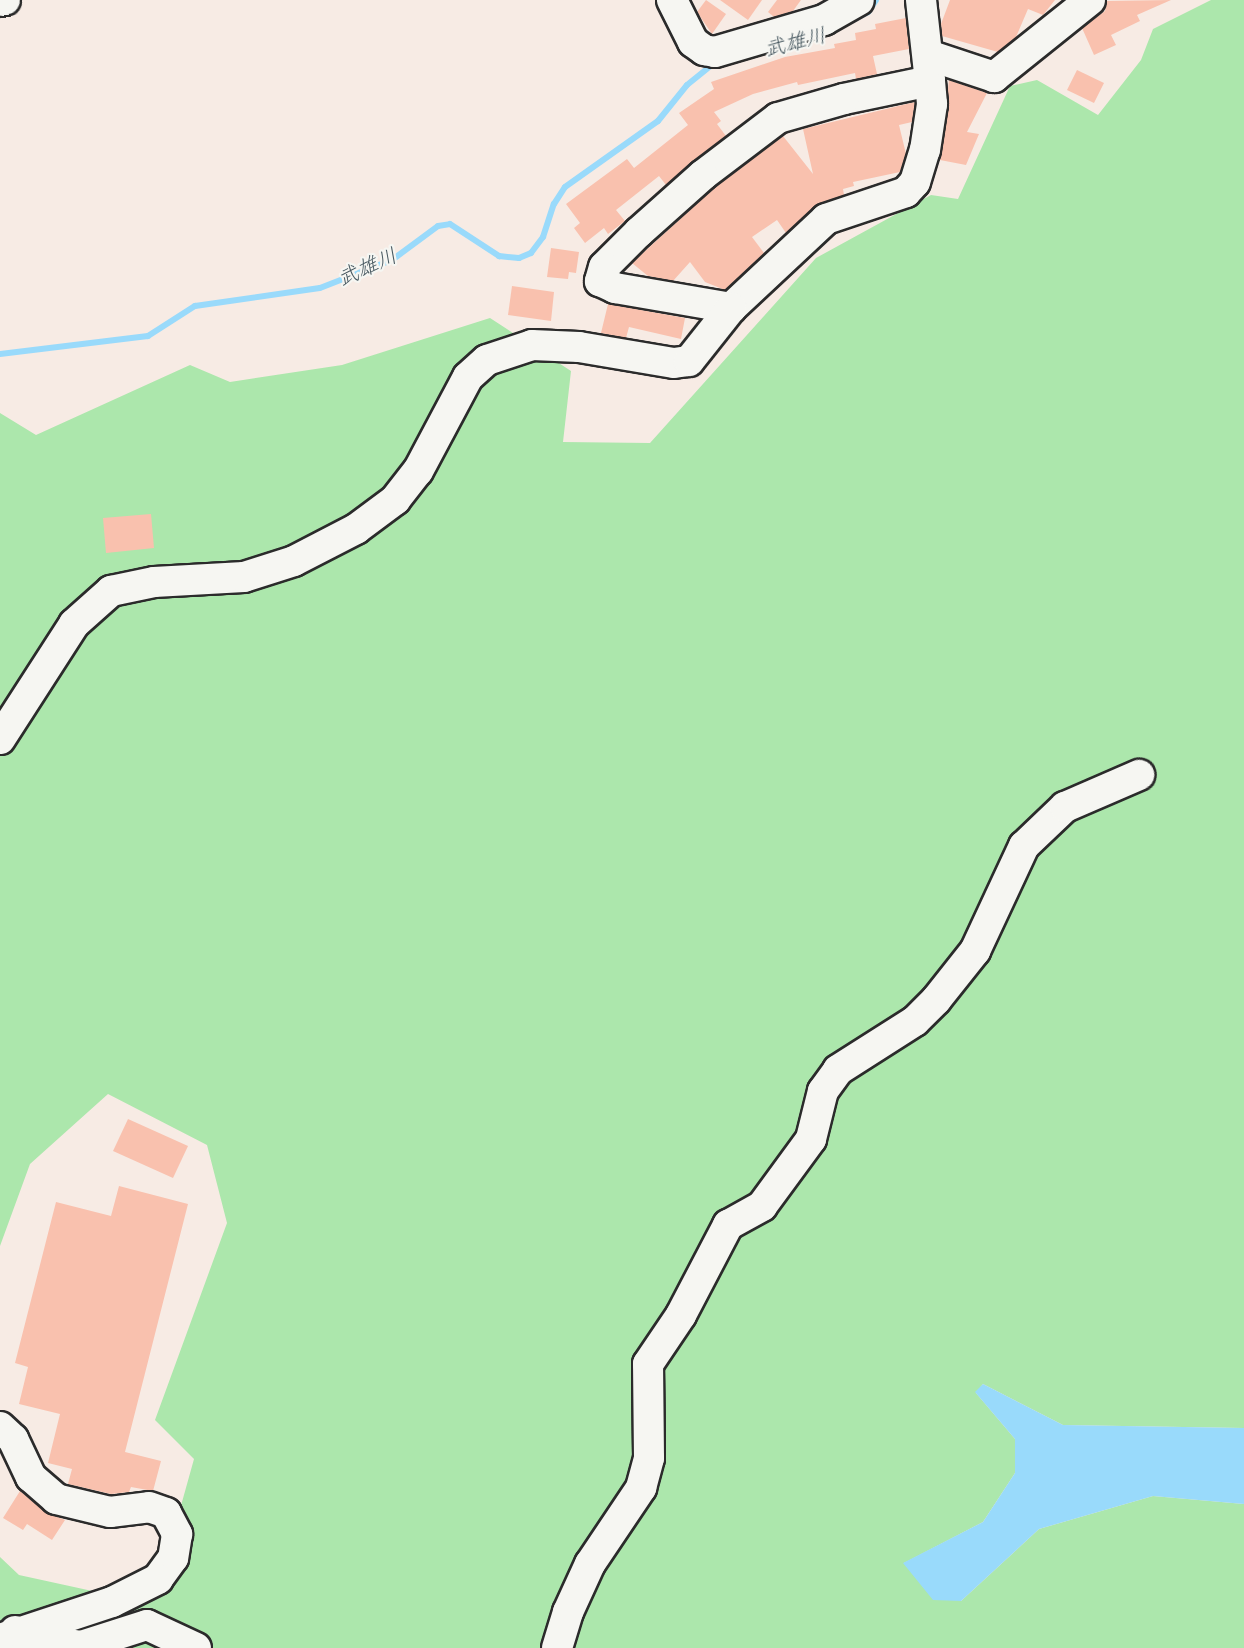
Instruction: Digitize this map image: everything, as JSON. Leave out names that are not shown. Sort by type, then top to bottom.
[{"type":"street","points":[[0,1],[5,0]]},
{"type":"street","points":[[672,0],[693,42],[704,50],[715,52],[824,20],[860,0]]},
{"type":"street","points":[[0,739],[74,624],[111,591],[154,582],[244,577],[294,561],[356,529],[395,500],[418,471],[468,377],[487,360],[532,345],[579,347],[674,363],[689,361],[731,308],[826,219],[906,192],[915,182],[925,150],[932,104],[921,0]]},
{"type":"street","points":[[731,308],[615,288],[600,281],[604,267],[639,232],[703,175],[778,118],[844,99],[929,68],[994,77],[1090,0]]},
{"type":"street","points":[[557,1648],[568,1612],[590,1564],[626,1516],[641,1488],[649,1458],[648,1365],[681,1315],[728,1225],[762,1206],[811,1138],[823,1090],[838,1070],[915,1021],[936,1000],[975,951],[1024,846],[1065,807],[1139,775]]},
{"type":"street","points":[[0,1426],[13,1439],[31,1477],[56,1499],[110,1512],[149,1507],[166,1513],[177,1534],[173,1558],[158,1579],[112,1602],[7,1635]]},
{"type":"street","points":[[7,1635],[81,1646],[147,1625],[196,1648]]},
{"type":"green space","points":[[1211,0],[1244,0],[1244,1428],[1063,1425],[983,1384],[976,1393],[1015,1439],[1015,1473],[983,1522],[904,1563],[961,1601],[1039,1529],[1153,1496],[1244,1504],[1244,1648],[0,1648],[0,1557],[19,1575],[106,1594],[165,1563],[194,1459],[155,1420],[227,1223],[207,1145],[108,1094],[30,1164],[0,1246],[0,413],[36,435],[190,365],[230,382],[342,365],[490,318],[571,371],[563,442],[650,443],[816,258],[931,195],[958,199],[1010,86],[1037,80],[1098,115],[1141,60],[1153,29]]},
{"type":"water","points":[[983,1384],[1063,1425],[1244,1428],[1244,1504],[1153,1496],[1039,1529],[961,1601],[933,1600],[903,1563],[983,1522],[1015,1473],[1015,1439],[975,1392]]},
{"type":"building","points":[[706,0],[726,14],[712,34],[697,12]]},
{"type":"building","points":[[720,0],[762,0],[748,20]]},
{"type":"building","points":[[777,0],[801,0],[793,11],[774,17],[768,12]]},
{"type":"building","points":[[950,0],[1055,0],[1043,15],[1028,9],[1016,37],[998,52],[942,36],[941,24]]},
{"type":"building","points":[[1171,0],[1137,15],[1140,21],[1111,35],[1116,45],[1094,55],[1082,28],[1105,11],[1107,1]]},
{"type":"building","points":[[906,18],[909,49],[873,56],[877,74],[856,79],[855,73],[798,85],[797,82],[753,94],[714,112],[721,121],[717,124],[726,136],[666,185],[659,176],[616,210],[625,221],[608,234],[604,228],[585,243],[574,228],[580,223],[566,204],[627,159],[634,168],[688,125],[679,113],[714,89],[711,82],[785,57],[835,48],[834,44],[856,40],[855,33],[876,29],[875,24]]},
{"type":"building","points":[[1077,70],[1104,83],[1094,103],[1067,90]]},
{"type":"building","points":[[949,80],[987,93],[967,132],[979,134],[966,165],[940,160]]},
{"type":"building","points":[[915,102],[912,122],[899,125],[906,154],[900,172],[853,182],[854,186],[843,189],[844,195],[815,206],[786,233],[777,220],[752,237],[764,253],[725,290],[705,282],[690,262],[673,281],[648,276],[632,263],[714,188],[783,136],[813,174],[803,129]]},
{"type":"building","points":[[551,248],[579,252],[576,273],[569,272],[568,279],[547,277]]},
{"type":"building","points":[[512,286],[554,292],[551,321],[508,315]]},
{"type":"building","points":[[608,304],[685,318],[681,339],[629,327],[626,338],[601,333]]},
{"type":"building","points":[[151,514],[154,548],[106,553],[103,518]]},
{"type":"building","points":[[128,1119],[188,1146],[173,1178],[113,1151]]},
{"type":"building","points":[[119,1186],[188,1204],[125,1452],[161,1461],[153,1491],[131,1487],[129,1492],[111,1494],[68,1484],[72,1469],[48,1463],[60,1414],[19,1404],[28,1367],[15,1363],[56,1202],[111,1216]]},
{"type":"building","points":[[20,1491],[45,1512],[65,1520],[52,1540],[27,1524],[23,1530],[3,1518]]},
{"type":"waterway","name":"武雄川","points":[[823,35],[868,12],[876,0]]},
{"type":"waterway","name":"武雄川","points":[[0,354],[148,336],[195,306],[320,288],[392,260],[438,226],[450,224],[499,256],[519,258],[531,253],[543,237],[554,204],[565,187],[658,121],[687,85],[714,63]]}]
